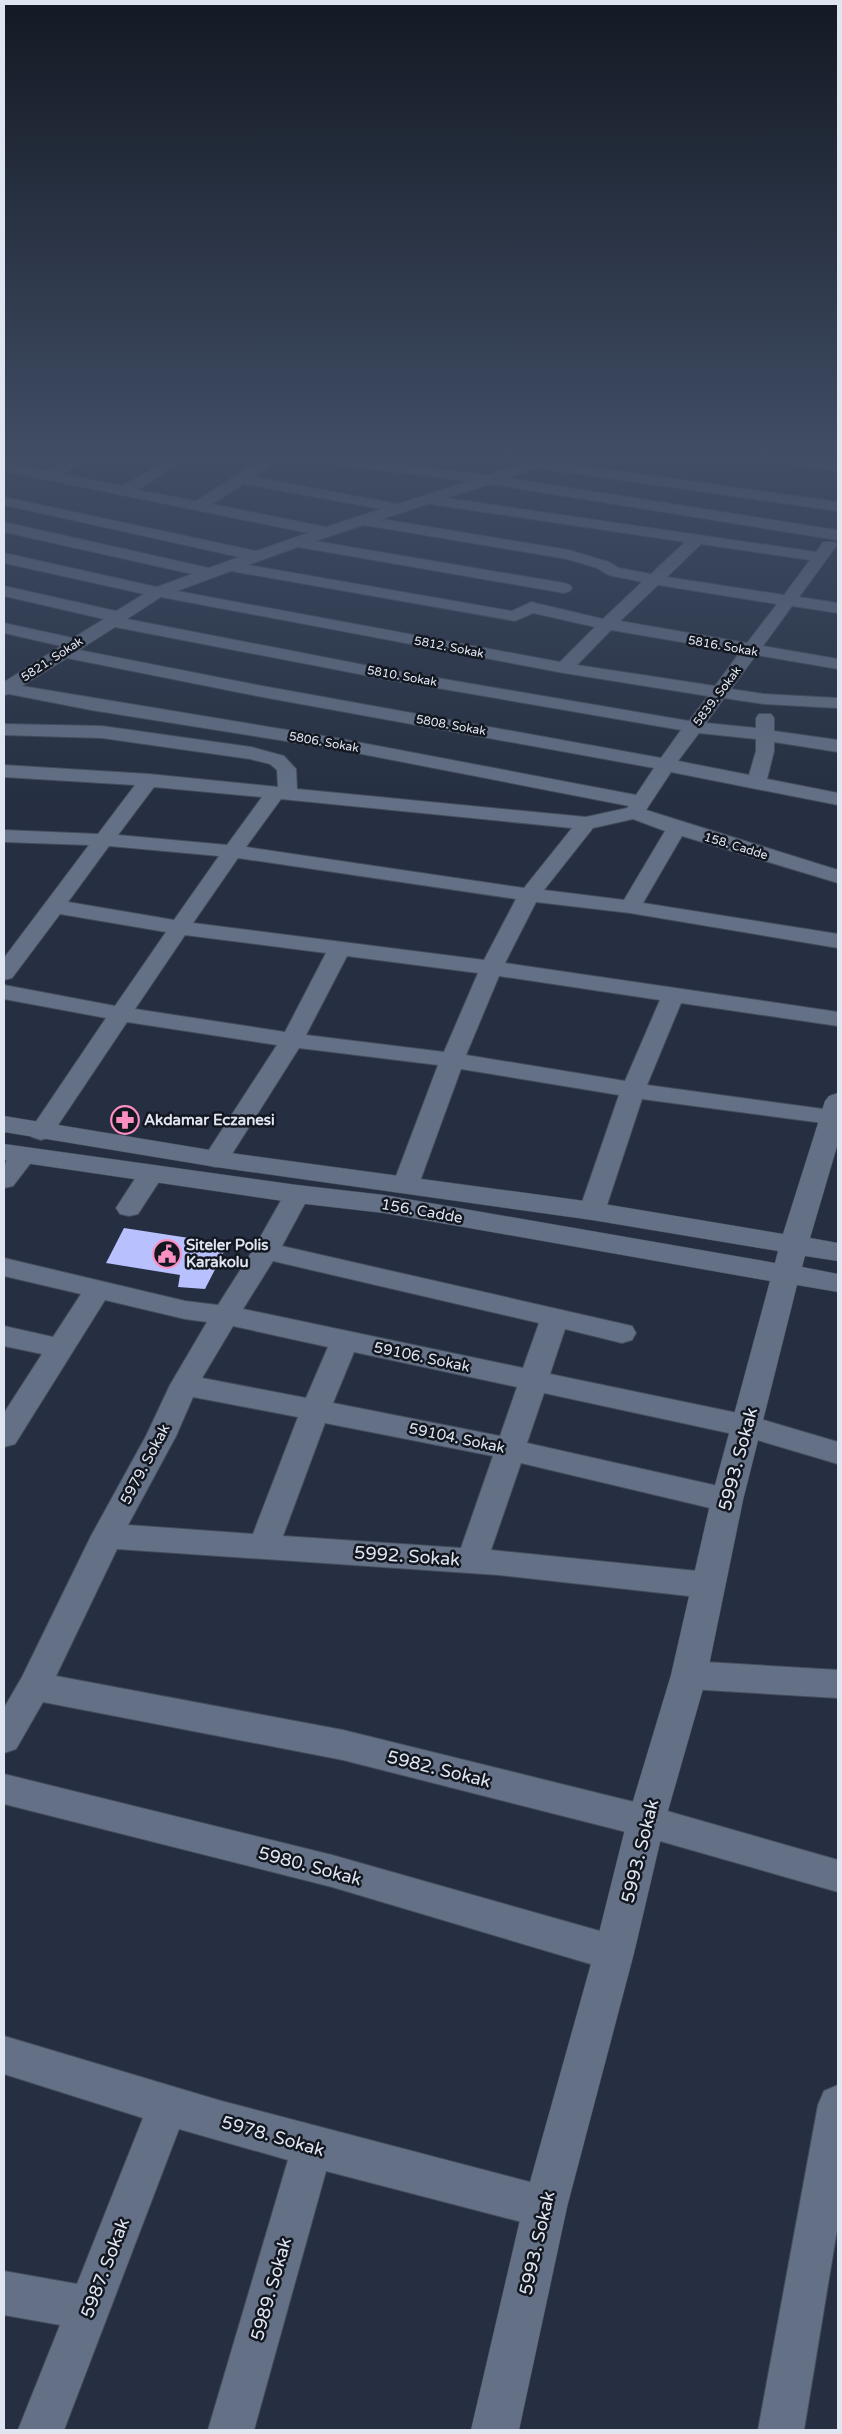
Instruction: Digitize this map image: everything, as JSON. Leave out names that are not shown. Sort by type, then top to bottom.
[{"type":"street","name":"5812. Sokak","points":[[75,574],[158,592],[493,713],[564,668],[764,699],[838,703]]},
{"type":"street","name":"5821. Sokak","points":[[9,683],[158,592],[206,574]]},
{"type":"street","points":[[272,574],[515,616],[588,574]]},
{"type":"street","points":[[481,574],[564,588]]},
{"type":"street","points":[[622,574],[838,608]]},
{"type":"street","points":[[564,668],[605,624],[662,574]]},
{"type":"street","name":"5839. Sokak","points":[[638,808],[666,764],[808,574]]},
{"type":"street","name":"5810. Sokak","points":[[4,591],[493,713],[694,728],[767,735],[838,746]]},
{"type":"street","name":"5816. Sokak","points":[[531,607],[605,624],[751,651],[838,664]]},
{"type":"street","name":"5808. Sokak","points":[[4,628],[69,648],[196,680],[493,713],[666,764],[838,799]]},
{"type":"street","name":"5806. Sokak","points":[[9,683],[65,701],[232,726],[493,713],[638,808]]},
{"type":"street","points":[[757,782],[767,735],[764,699]]},
{"type":"street","points":[[4,730],[102,732],[251,753],[277,760],[286,769],[282,792],[231,851],[177,928],[122,1014],[41,1132]]},
{"type":"street","points":[[4,771],[149,780],[586,823],[638,808]]},
{"type":"street","points":[[4,974],[149,780]]},
{"type":"street","name":"158. Cadde","points":[[638,808],[677,828],[838,877]]},
{"type":"street","points":[[406,1184],[452,1060],[491,968],[529,895],[586,823]]},
{"type":"street","points":[[630,907],[677,828]]},
{"type":"street","points":[[4,836],[105,840],[231,851],[529,895],[630,907],[838,941]]},
{"type":"street","points":[[53,906],[177,928],[491,968],[838,1019]]},
{"type":"street","points":[[216,1158],[292,1040],[340,950]]},
{"type":"street","points":[[4,992],[122,1014],[292,1040],[452,1060],[633,1090],[837,1112]]},
{"type":"street","points":[[592,1211],[633,1090],[673,995]]},
{"type":"street","name":"5993. Sokak","points":[[495,2430],[544,2207],[614,1953],[646,1821],[689,1675],[707,1585],[727,1500],[790,1259],[837,1112]]},
{"type":"street","name":"156. Cadde","points":[[4,1124],[41,1132],[216,1158],[592,1211],[790,1259],[838,1283]]},
{"type":"street","points":[[4,1180],[14,1154]]},
{"type":"street","name":"156. Cadde","points":[[14,1154],[297,1194],[790,1259],[838,1252]]},
{"type":"street","points":[[129,1208],[151,1174]]},
{"type":"street","name":"5979. Sokak","points":[[6,1731],[34,1686],[107,1536],[161,1436],[184,1386],[225,1314],[266,1251],[297,1194]]},
{"type":"street","points":[[266,1251],[622,1333]]},
{"type":"street","name":"59106. Sokak","points":[[4,1267],[185,1310],[225,1314],[747,1426],[838,1453]]},
{"type":"street","points":[[4,1436],[98,1289]]},
{"type":"street","points":[[472,1561],[555,1318]]},
{"type":"street","points":[[4,1336],[60,1348]]},
{"type":"street","points":[[264,1546],[315,1410],[346,1341]]},
{"type":"street","name":"59104. Sokak","points":[[184,1386],[511,1449],[727,1500]]},
{"type":"street","name":"5992. Sokak","points":[[107,1536],[472,1561],[707,1585]]},
{"type":"street","points":[[689,1675],[838,1684]]},
{"type":"street","name":"5982. Sokak","points":[[34,1686],[343,1745],[646,1821],[838,1876]]},
{"type":"street","name":"5980. Sokak","points":[[4,1789],[332,1871],[614,1953]]},
{"type":"street","name":"5978. Sokak","points":[[4,2055],[46,2066],[168,2106],[312,2147],[544,2207]]},
{"type":"street","points":[[782,2430],[838,2105]]},
{"type":"street","name":"5987. Sokak","points":[[41,2430],[168,2106]]},
{"type":"street","name":"5989. Sokak","points":[[231,2430],[312,2147]]},
{"type":"street","points":[[4,2293],[89,2308]]},
{"type":"building","name":"Siteler Polis Karakolu","points":[[124,1228],[228,1244],[205,1289],[178,1287],[180,1275],[106,1263]]},
{"type":"place","name":"Akdamar Eczanesi","points":[[125,1120]]},
{"type":"place","name":"Siteler Polis Karakolu","points":[[167,1254]]}]
